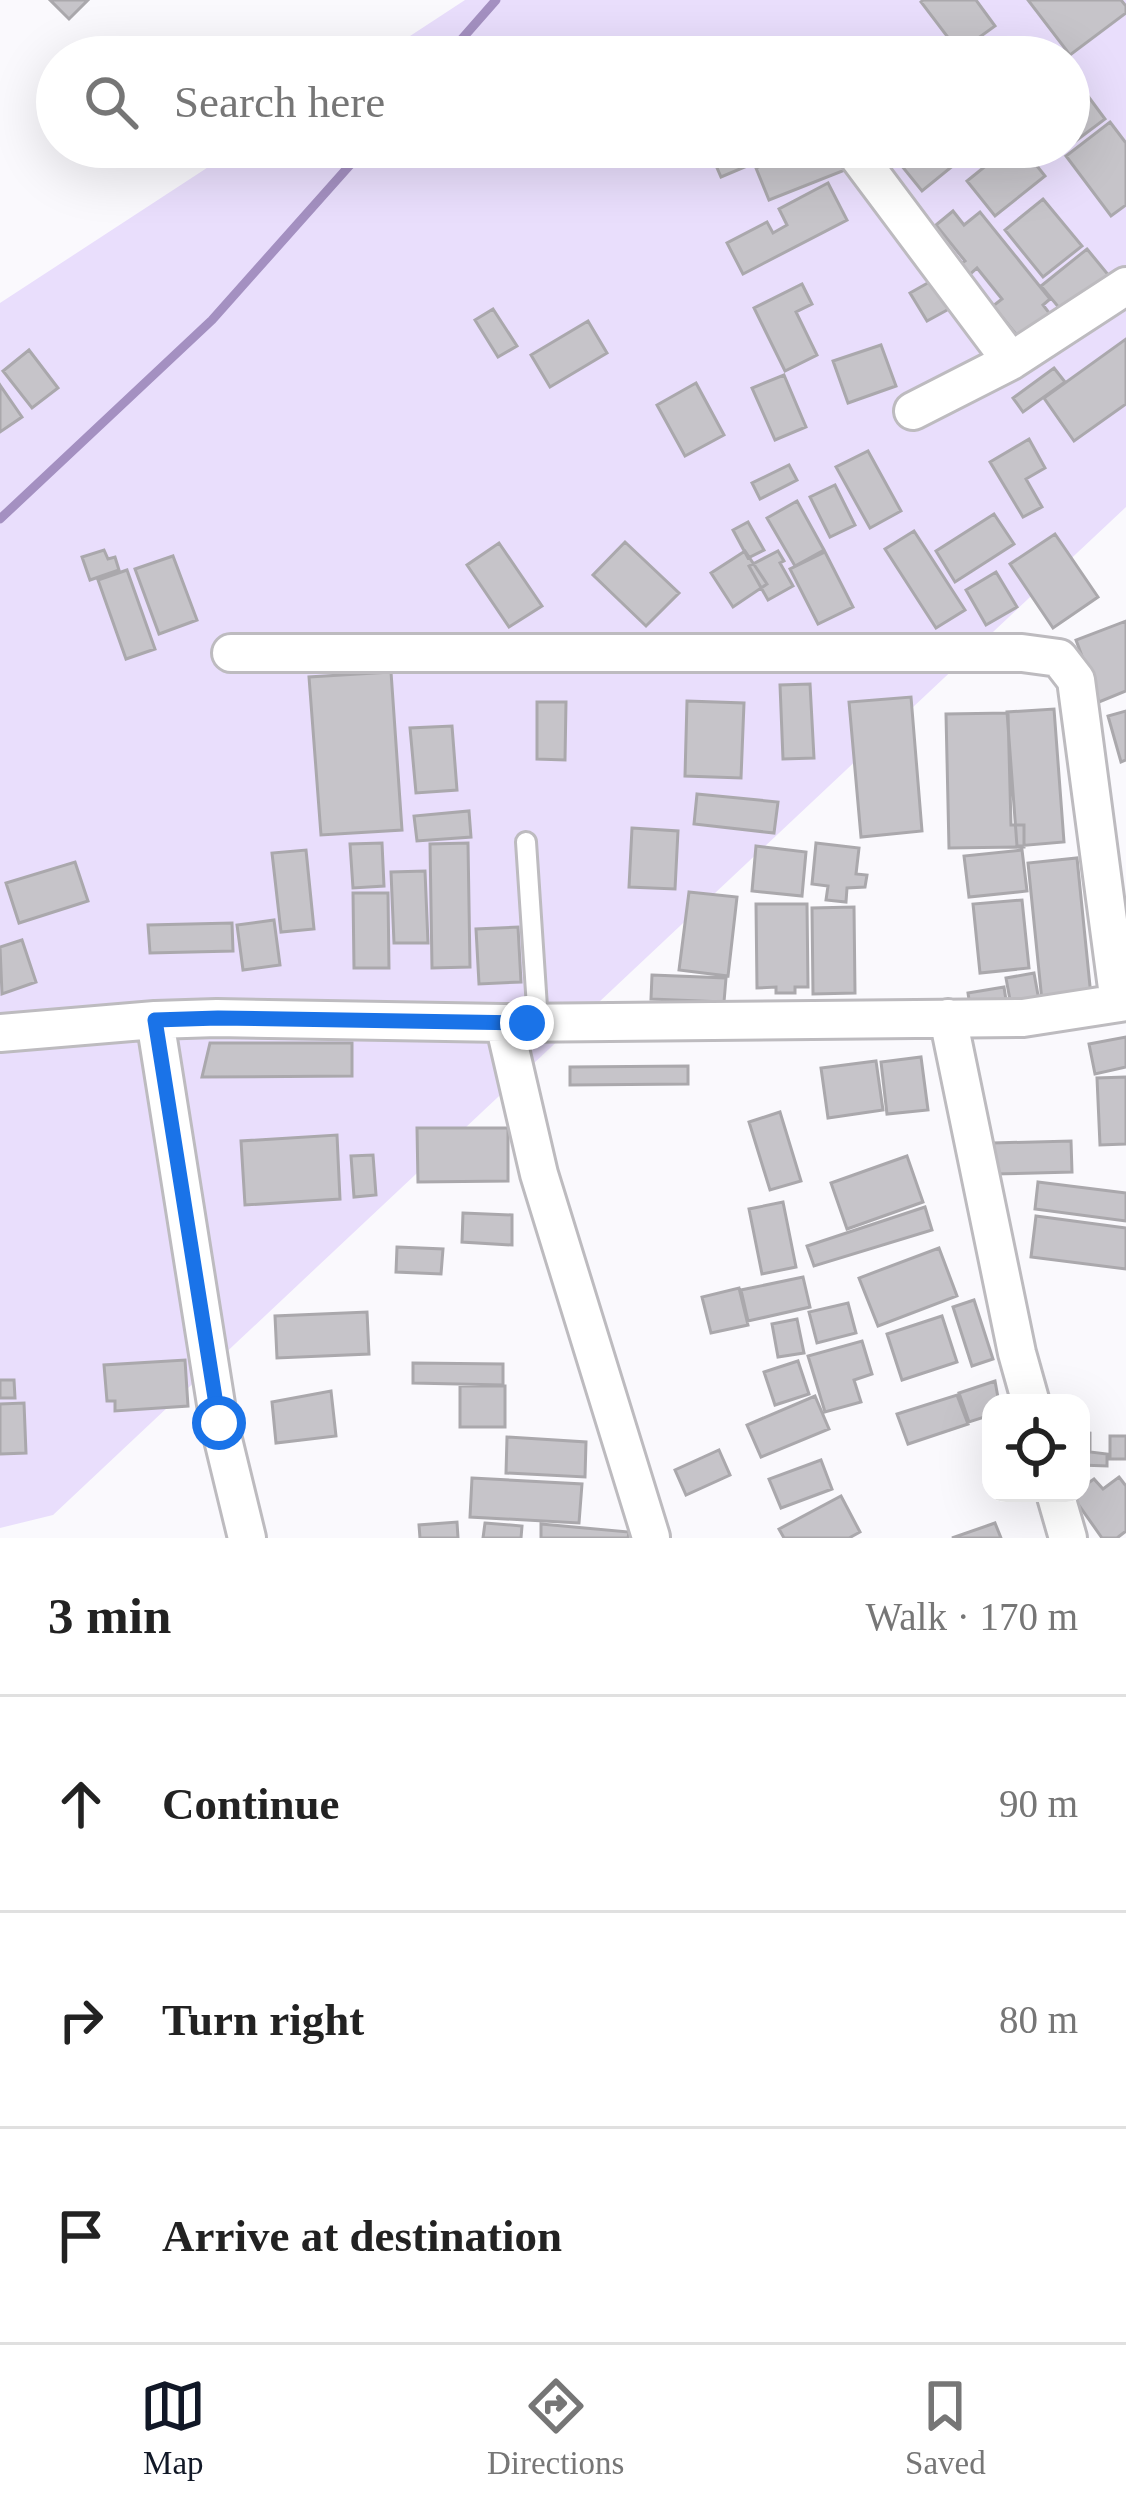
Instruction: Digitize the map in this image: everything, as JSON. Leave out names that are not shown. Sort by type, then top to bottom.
[{"type":"street","points":[[867,168],[1010,361]]},
{"type":"street","points":[[913,411],[1010,361],[1126,286]]},
{"type":"street","points":[[0,1034],[218,1018],[521,1023],[1023,1018],[1122,1003],[1076,680],[1059,658],[929,652],[231,653]]},
{"type":"street","points":[[948,1018],[1029,1394]]},
{"type":"street","points":[[155,1020],[219,1423],[247,1538]]},
{"type":"street","points":[[521,1023],[539,1174],[651,1537]]},
{"type":"street","points":[[1058,1502],[1068,1538]]},
{"type":"lane","points":[[521,1023],[526,842]]},
{"type":"shaded area","points":[[465,0],[1126,0],[1126,507],[53,1515],[0,1528],[0,303],[207,168],[1090,168],[1090,36],[410,36]]},
{"type":"building","points":[[50,0],[88,0],[69,19]]},
{"type":"building","points":[[976,0],[995,26],[981,36],[947,36],[921,2]]},
{"type":"building","points":[[1028,0],[1121,0],[1126,6],[1126,13],[1090,40],[1090,36],[1055,36]]},
{"type":"building","points":[[1090,99],[1105,119],[1090,130]]},
{"type":"building","points":[[1110,122],[1126,143],[1126,205],[1111,216],[1075,168],[1090,168],[1090,137]]},
{"type":"building","points":[[717,168],[742,168],[721,177]]},
{"type":"building","points":[[756,168],[845,170],[769,200]]},
{"type":"building","points":[[903,168],[950,168],[922,191]]},
{"type":"building","points":[[983,168],[1039,168],[1045,176],[995,216],[967,181]]},
{"type":"building","points":[[828,183],[847,220],[743,274],[727,243],[767,222],[773,233],[787,225],[779,209]]},
{"type":"building","points":[[1043,199],[1082,246],[1043,277],[1005,230]]},
{"type":"building","points":[[953,211],[964,225],[980,212],[1050,299],[1043,305],[1050,314],[1020,339],[993,306],[1002,299],[977,268],[968,276],[959,265],[965,261],[936,225]]},
{"type":"building","points":[[1087,249],[1110,277],[1065,315],[1041,286]]},
{"type":"building","points":[[933,280],[949,309],[927,321],[910,293]]},
{"type":"building","points":[[802,284],[812,304],[796,312],[817,355],[785,371],[754,308]]},
{"type":"building","points":[[493,309],[517,346],[498,357],[475,320]]},
{"type":"building","points":[[588,321],[607,353],[550,387],[531,355]]},
{"type":"building","points":[[1126,339],[1126,404],[1074,441],[1044,398]]},
{"type":"building","points":[[881,345],[896,386],[848,403],[833,361]]},
{"type":"building","points":[[29,350],[58,388],[32,408],[3,371]]},
{"type":"building","points":[[1054,368],[1065,382],[1023,412],[1013,398]]},
{"type":"building","points":[[784,375],[806,427],[775,440],[752,388]]},
{"type":"building","points":[[696,383],[724,435],[685,456],[657,405]]},
{"type":"building","points":[[0,385],[22,417],[0,432]]},
{"type":"building","points":[[1029,439],[1045,468],[1026,479],[1042,507],[1023,517],[990,462]]},
{"type":"building","points":[[868,451],[901,511],[870,528],[836,467]]},
{"type":"building","points":[[789,465],[797,480],[760,499],[752,483]]},
{"type":"building","points":[[835,485],[855,525],[830,537],[810,497]]},
{"type":"building","points":[[797,501],[824,550],[795,566],[767,518]]},
{"type":"building","points":[[994,514],[1014,544],[955,582],[936,551]]},
{"type":"building","points":[[748,522],[764,550],[748,558],[733,530]]},
{"type":"building","points":[[914,531],[965,610],[936,628],[885,549]]},
{"type":"building","points":[[1055,534],[1098,597],[1053,628],[1010,564]]},
{"type":"building","points":[[625,542],[679,593],[646,626],[593,575]]},
{"type":"building","points":[[499,543],[542,606],[509,627],[467,565]]},
{"type":"building","points":[[104,550],[108,559],[115,557],[119,570],[90,580],[82,557]]},
{"type":"building","points":[[745,551],[767,584],[733,607],[711,573]]},
{"type":"building","points":[[778,551],[793,586],[768,600],[749,566]]},
{"type":"building","points":[[825,552],[853,607],[818,624],[790,569]]},
{"type":"building","points":[[173,556],[197,620],[159,634],[135,569]]},
{"type":"building","points":[[127,570],[155,649],[126,659],[98,580]]},
{"type":"building","points":[[996,572],[1017,607],[986,625],[966,590]]},
{"type":"building","points":[[1126,621],[1126,691],[1099,702],[1076,640]]},
{"type":"building","points":[[391,672],[402,830],[321,835],[309,677]]},
{"type":"building","points":[[810,684],[814,758],[783,759],[780,685]]},
{"type":"building","points":[[911,697],[922,831],[861,837],[849,702]]},
{"type":"building","points":[[687,701],[744,703],[741,778],[685,776]]},
{"type":"building","points":[[537,702],[566,702],[565,760],[537,759]]},
{"type":"building","points":[[1054,709],[1064,842],[1017,846],[1007,712]]},
{"type":"building","points":[[1126,711],[1126,760],[1121,762],[1108,716]]},
{"type":"building","points":[[1008,713],[1011,825],[1024,825],[1024,847],[949,848],[946,714]]},
{"type":"building","points":[[452,726],[457,790],[416,793],[410,728]]},
{"type":"building","points":[[697,794],[778,802],[774,833],[694,824]]},
{"type":"building","points":[[469,811],[471,837],[417,841],[414,816]]},
{"type":"building","points":[[632,828],[678,831],[675,889],[629,887]]},
{"type":"building","points":[[382,843],[384,886],[353,888],[350,844]]},
{"type":"building","points":[[468,843],[470,967],[432,968],[430,844]]},
{"type":"building","points":[[816,843],[859,848],[856,874],[867,875],[865,887],[847,888],[846,902],[826,900],[828,886],[812,884]]},
{"type":"building","points":[[756,846],[806,852],[802,896],[752,891]]},
{"type":"building","points":[[306,850],[314,929],[281,932],[272,853]]},
{"type":"building","points":[[1022,850],[1027,891],[969,897],[964,856]]},
{"type":"building","points":[[1077,858],[1091,996],[1042,1001],[1028,863]]},
{"type":"building","points":[[75,862],[88,901],[19,923],[6,883]]},
{"type":"building","points":[[425,871],[428,943],[394,943],[391,872]]},
{"type":"building","points":[[689,892],[737,897],[728,976],[679,970]]},
{"type":"building","points":[[353,893],[388,893],[389,968],[354,968]]},
{"type":"building","points":[[1022,900],[1029,968],[980,973],[973,904]]},
{"type":"building","points":[[756,904],[807,904],[808,987],[795,987],[795,993],[757,988]]},
{"type":"building","points":[[854,907],[855,993],[813,994],[812,908]]},
{"type":"building","points":[[274,920],[280,965],[243,970],[237,925]]},
{"type":"building","points":[[232,923],[233,951],[150,953],[148,925]]},
{"type":"building","points":[[518,927],[521,982],[479,984],[476,929]]},
{"type":"building","points":[[22,940],[36,982],[2,994],[0,947]]},
{"type":"building","points":[[1034,973],[1040,1006],[1012,1011],[1006,978]]},
{"type":"building","points":[[652,975],[726,978],[724,1002],[651,999]]},
{"type":"building","points":[[1004,987],[1007,1007],[971,1013],[968,993]]},
{"type":"building","points":[[1126,1037],[1126,1067],[1095,1074],[1089,1044]]},
{"type":"building","points":[[210,1043],[352,1043],[352,1076],[202,1077]]},
{"type":"building","points":[[921,1057],[928,1110],[887,1114],[881,1062]]},
{"type":"building","points":[[876,1061],[883,1110],[828,1118],[821,1068]]},
{"type":"building","points":[[688,1066],[688,1084],[570,1085],[570,1067]]},
{"type":"building","points":[[1126,1077],[1126,1144],[1100,1145],[1097,1078]]},
{"type":"building","points":[[780,1112],[801,1181],[770,1190],[749,1122]]},
{"type":"building","points":[[417,1128],[508,1128],[508,1181],[418,1182]]},
{"type":"building","points":[[337,1135],[340,1199],[245,1205],[241,1141]]},
{"type":"building","points":[[1071,1141],[1072,1172],[994,1174],[993,1143]]},
{"type":"building","points":[[373,1155],[376,1195],[354,1197],[351,1156]]},
{"type":"building","points":[[907,1156],[923,1202],[847,1229],[831,1183]]},
{"type":"building","points":[[1038,1182],[1126,1193],[1126,1221],[1035,1209]]},
{"type":"building","points":[[783,1202],[796,1267],[762,1274],[749,1209]]},
{"type":"building","points":[[925,1207],[932,1230],[814,1266],[807,1246]]},
{"type":"building","points":[[463,1213],[512,1215],[512,1245],[462,1242]]},
{"type":"building","points":[[1036,1216],[1126,1228],[1126,1269],[1031,1257]]},
{"type":"building","points":[[397,1247],[443,1249],[441,1274],[396,1272]]},
{"type":"building","points":[[939,1248],[957,1296],[878,1326],[859,1278]]},
{"type":"building","points":[[803,1277],[810,1307],[748,1321],[741,1290]]},
{"type":"building","points":[[739,1288],[748,1325],[711,1333],[702,1297]]},
{"type":"building","points":[[974,1300],[993,1359],[972,1366],[953,1307]]},
{"type":"building","points":[[848,1303],[856,1333],[817,1343],[809,1312]]},
{"type":"building","points":[[367,1312],[369,1354],[277,1358],[275,1316]]},
{"type":"building","points":[[942,1316],[957,1362],[902,1380],[887,1334]]},
{"type":"building","points":[[797,1319],[804,1353],[778,1357],[772,1324]]},
{"type":"building","points":[[862,1341],[872,1374],[854,1380],[861,1402],[825,1412],[808,1356]]},
{"type":"building","points":[[185,1360],[188,1406],[115,1411],[115,1401],[107,1401],[104,1365]]},
{"type":"building","points":[[798,1361],[809,1394],[775,1405],[764,1372]]},
{"type":"building","points":[[413,1363],[503,1364],[503,1385],[413,1383]]},
{"type":"building","points":[[0,1380],[14,1380],[15,1398],[0,1398]]},
{"type":"building","points":[[995,1381],[997,1394],[982,1394],[982,1418],[969,1422],[959,1393]]},
{"type":"building","points":[[460,1386],[505,1386],[505,1427],[460,1427]]},
{"type":"building","points":[[331,1391],[336,1436],[276,1443],[272,1402]]},
{"type":"building","points":[[957,1395],[968,1424],[908,1444],[897,1414]]},
{"type":"building","points":[[815,1396],[829,1429],[761,1457],[747,1425]]},
{"type":"building","points":[[24,1403],[26,1453],[0,1454],[0,1404]]},
{"type":"building","points":[[1110,1436],[1126,1436],[1126,1459],[1110,1459]]},
{"type":"building","points":[[507,1437],[586,1442],[585,1477],[506,1473]]},
{"type":"building","points":[[719,1450],[730,1475],[686,1495],[675,1470]]},
{"type":"building","points":[[1090,1452],[1107,1454],[1107,1466],[1090,1465]]},
{"type":"building","points":[[821,1460],[832,1489],[781,1508],[769,1479]]},
{"type":"building","points":[[1119,1477],[1126,1486],[1126,1531],[1117,1538],[1102,1538],[1077,1502],[1090,1502],[1094,1479],[1103,1489]]},
{"type":"building","points":[[472,1478],[582,1484],[579,1523],[470,1517]]},
{"type":"building","points":[[841,1496],[860,1532],[849,1538],[784,1538],[779,1529]]},
{"type":"building","points":[[457,1522],[458,1538],[420,1538],[419,1525]]},
{"type":"building","points":[[485,1523],[522,1526],[521,1538],[483,1538]]},
{"type":"building","points":[[995,1523],[1001,1538],[952,1538]]},
{"type":"building","points":[[541,1524],[629,1532],[628,1538],[541,1538]]},
{"type":"waterway","points":[[464,36],[496,0]]},
{"type":"waterway","points":[[0,519],[212,320],[347,168]]},
{"type":"route","points":[[219,1423],[155,1020],[527,1023]]}]
